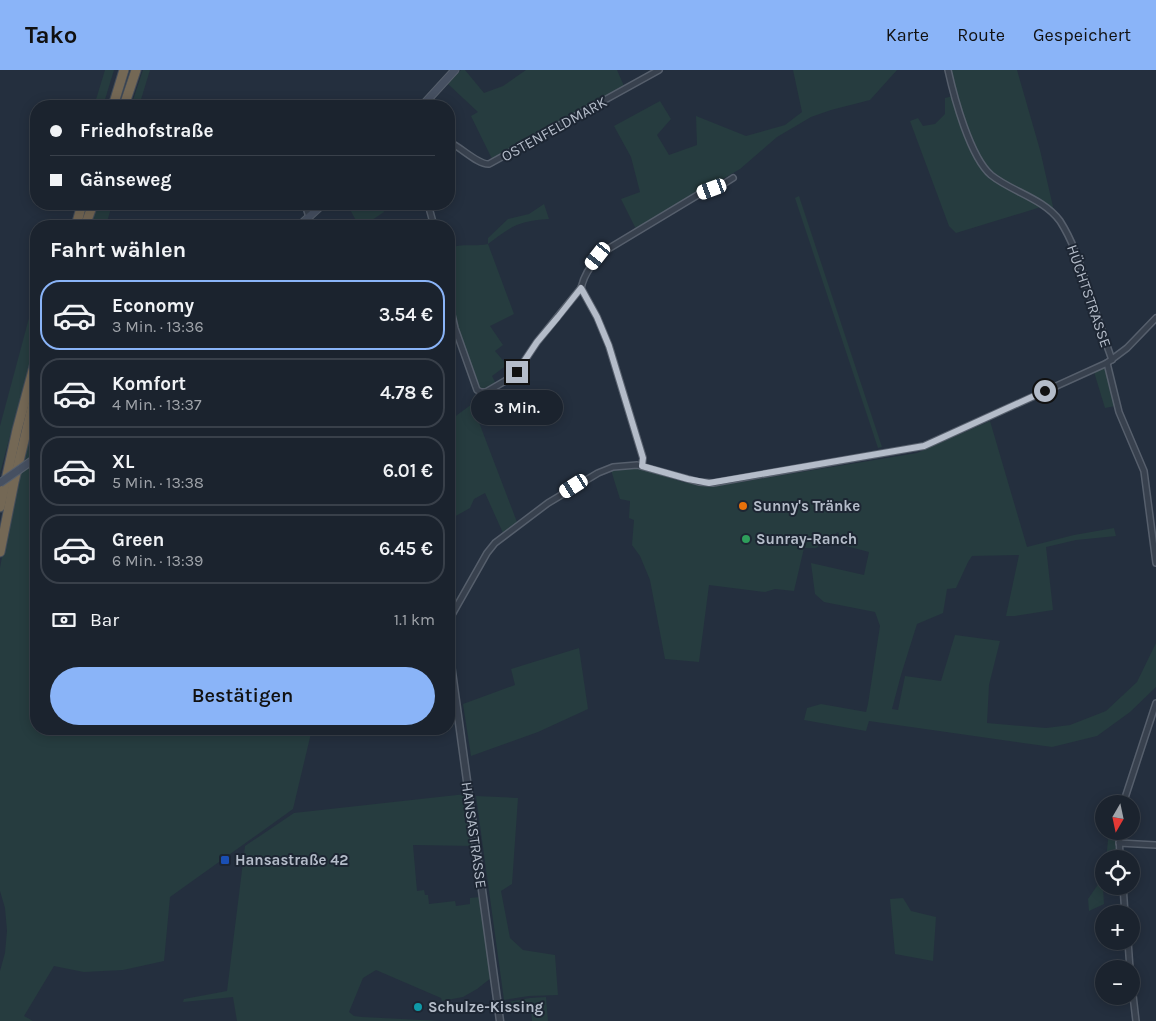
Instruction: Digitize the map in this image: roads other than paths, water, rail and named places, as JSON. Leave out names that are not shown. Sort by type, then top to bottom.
[{"type":"highway","points":[[115,100],[124,70]]},
{"type":"highway","points":[[126,100],[136,70]]},
{"type":"highway","points":[[0,507],[30,381]]},
{"type":"highway","points":[[0,552],[30,416]]},
{"type":"main road","points":[[428,100],[455,70]]},
{"type":"main road","points":[[306,220],[317,210]]},
{"type":"main road","points":[[0,483],[30,462]]},
{"type":"street","name":"OSTENFELDMARK","points":[[455,145],[484,164],[490,164],[659,70]]},
{"type":"street","name":"HÜCHTSTRASSE","points":[[948,70],[968,136],[985,169],[998,179],[1049,209],[1060,221],[1077,257],[1109,362],[1119,412],[1144,472],[1156,563]]},
{"type":"street","points":[[455,328],[477,390],[486,392],[517,372],[537,342],[581,288],[583,278],[598,256],[701,193],[722,185],[733,178]]},
{"type":"street","points":[[307,210],[309,217]]},
{"type":"street","points":[[581,288],[597,317],[609,346],[643,458],[642,466]]},
{"type":"street","points":[[455,610],[487,554],[501,538],[548,503],[598,472],[619,466],[642,466],[693,481],[713,483],[906,450],[935,442],[1109,362],[1127,348],[1156,318]]},
{"type":"street","name":"HANSASTRASSE","points":[[455,694],[500,1021]]},
{"type":"street","points":[[1126,795],[1156,703]]},
{"type":"street","points":[[1119,840],[1119,850]]},
{"type":"street","points":[[1119,844],[1156,845]]},
{"type":"street","points":[[1134,1005],[1136,1021]]},
{"type":"place","name":"Sunny's Tränke","points":[[743,506]]},
{"type":"place","name":"Sunray-Ranch","points":[[746,539]]},
{"type":"place","name":"Hansastraße 42","points":[[225,860]]},
{"type":"place","name":"Schulze-Kissing","points":[[418,1007]]}]
